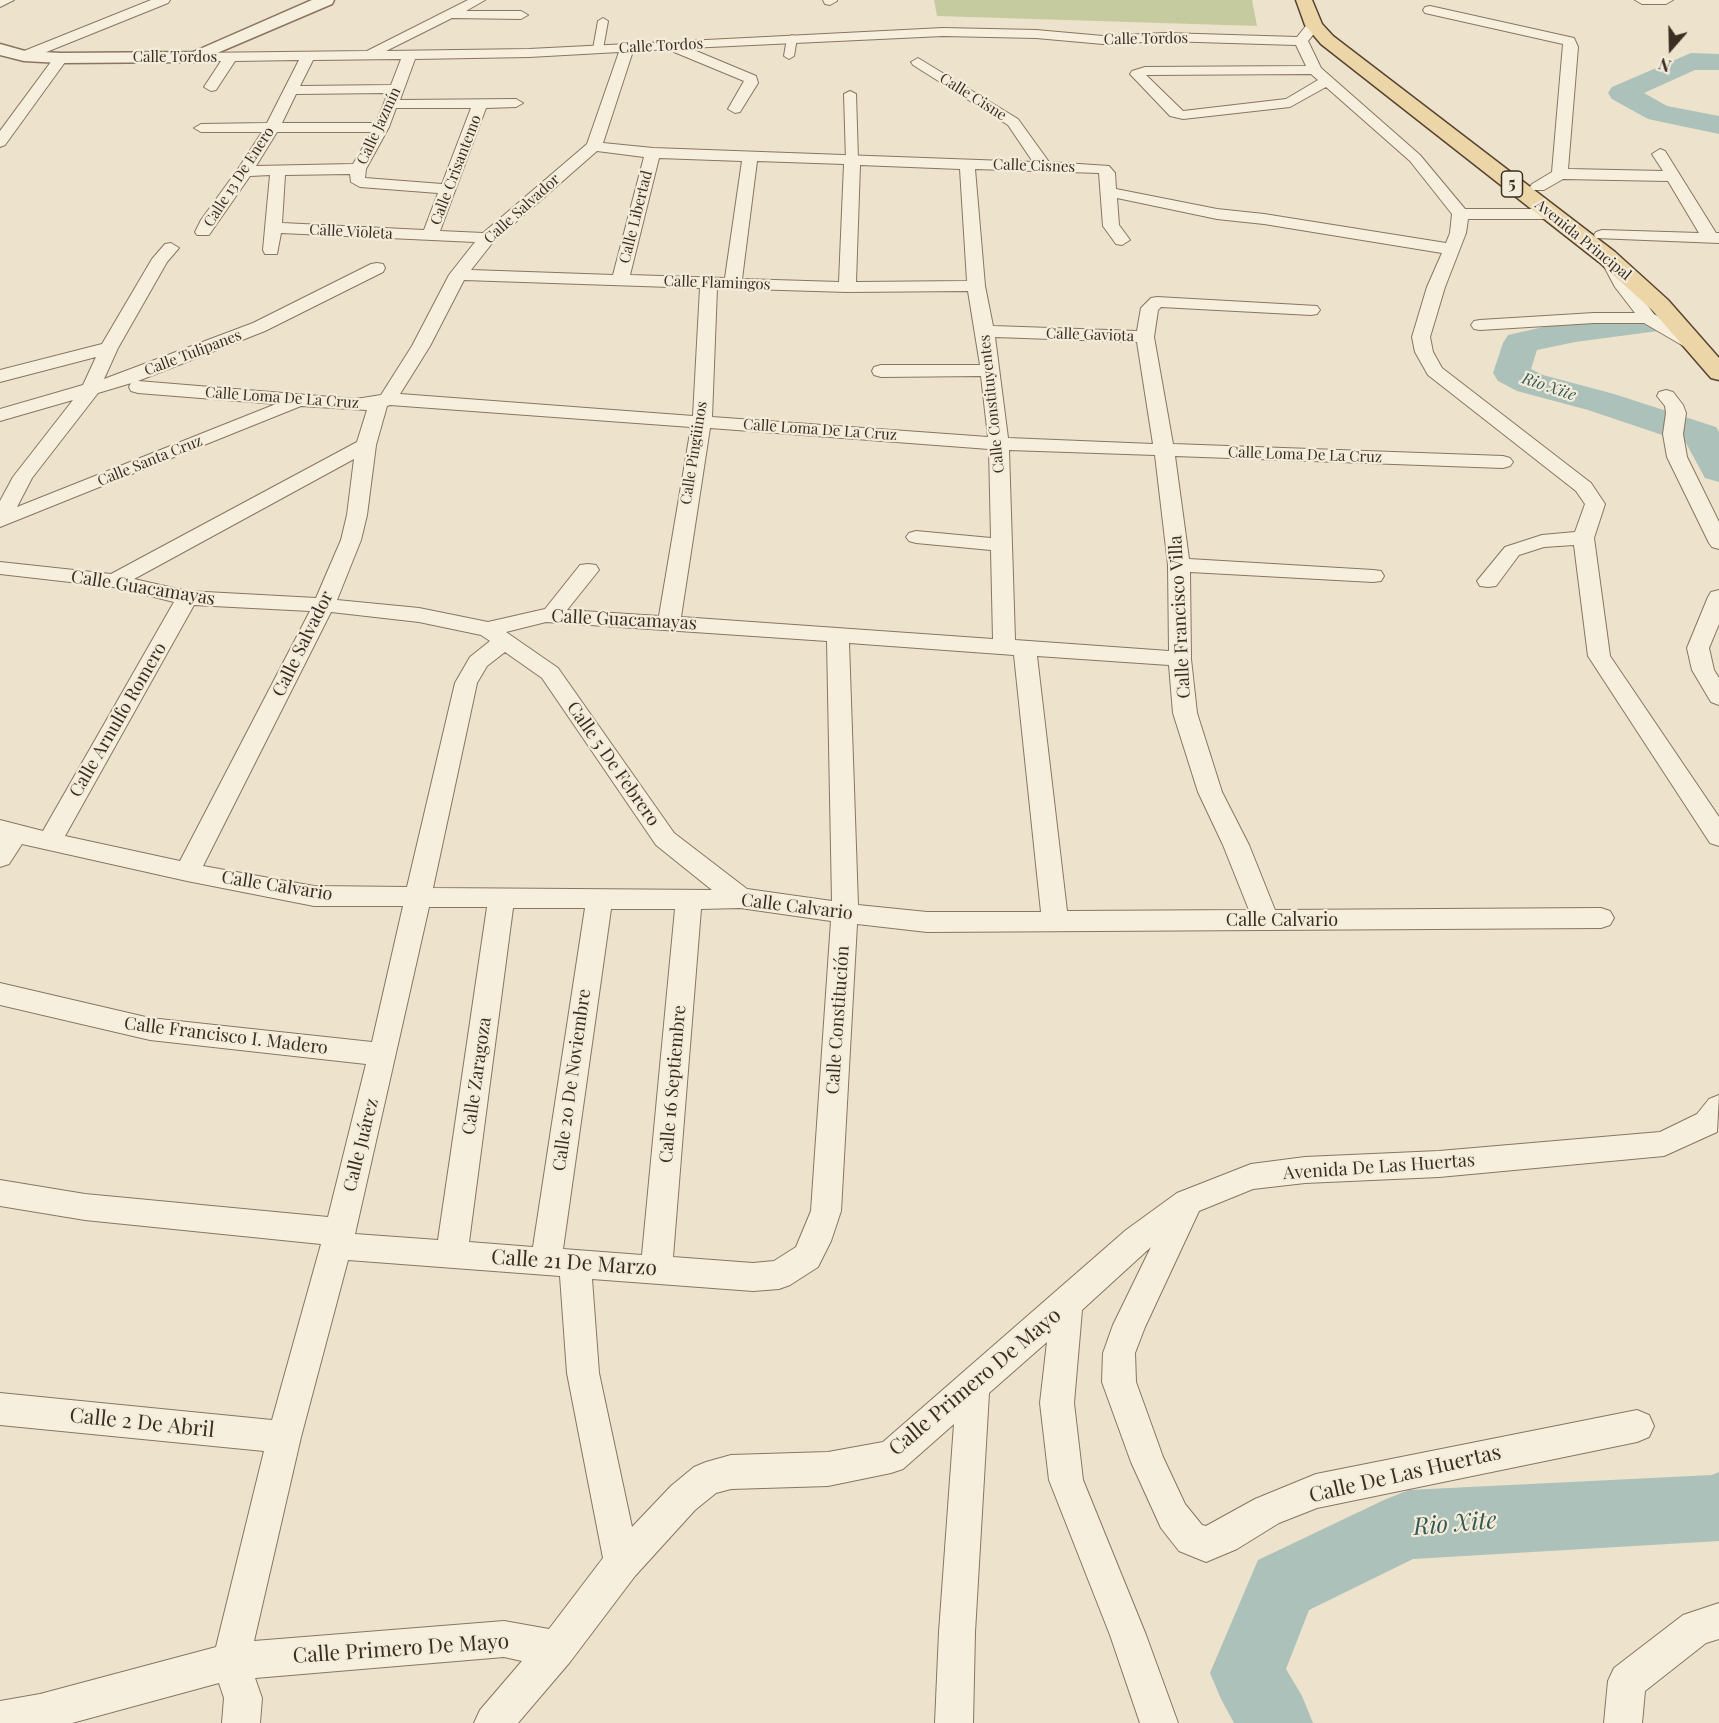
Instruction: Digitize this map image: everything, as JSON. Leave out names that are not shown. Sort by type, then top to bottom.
[{"type":"main road","name":"Avenida Principal","points":[[1304,0],[1314,25],[1327,40],[1606,257],[1660,305],[1719,373]]},
{"type":"main road","name":"Avenida Principal","points":[[1321,0],[1338,32],[1355,48],[1602,235],[1682,304],[1719,342]]},
{"type":"street","points":[[0,3],[7,0]]},
{"type":"street","points":[[24,56],[163,0]]},
{"type":"street","points":[[196,57],[326,0]]},
{"type":"street","points":[[366,55],[478,0]]},
{"type":"street","points":[[1642,0],[1666,0]]},
{"type":"street","points":[[1430,10],[1569,41],[1571,46],[1560,174]]},
{"type":"street","points":[[448,15],[521,15]]},
{"type":"street","points":[[598,49],[603,21]]},
{"type":"street","points":[[1314,25],[1301,41],[1320,76],[1414,158],[1460,214],[1458,233],[1450,249],[1421,337],[1424,352],[1441,377],[1584,487],[1595,504],[1584,538],[1599,656],[1719,837]]},
{"type":"street","name":"Calle Tordos","points":[[0,49],[24,56],[61,58],[529,53],[942,32],[1036,34],[1103,40],[1165,37],[1301,41]]},
{"type":"street","points":[[789,56],[792,38]]},
{"type":"street","points":[[671,45],[751,79],[751,83],[735,109]]},
{"type":"street","points":[[594,146],[628,48]]},
{"type":"street","name":"Calle Jazmín","points":[[410,54],[382,127],[358,169],[357,178],[360,182],[448,189]]},
{"type":"street","points":[[211,87],[230,57]]},
{"type":"street","name":"Calle 13 De Enero","points":[[203,232],[272,128],[307,57]]},
{"type":"street","points":[[0,142],[61,58]]},
{"type":"street","name":"Calle Cisne","points":[[918,62],[1013,122],[1044,167]]},
{"type":"street","points":[[1138,72],[1210,72],[1320,76],[1290,103],[1183,115],[1175,112],[1137,74],[1138,72]]},
{"type":"street","points":[[1210,72],[1226,84]]},
{"type":"street","points":[[290,90],[397,89]]},
{"type":"street","points":[[847,288],[852,160],[850,94]]},
{"type":"street","points":[[1242,96],[1258,108]]},
{"type":"street","name":"Calle Crisantemo","points":[[430,236],[480,103]]},
{"type":"street","points":[[391,104],[516,103]]},
{"type":"street","points":[[201,128],[382,127]]},
{"type":"street","name":"Calle Cisnes","points":[[594,146],[653,153],[1104,169],[1107,173],[1109,192]]},
{"type":"street","name":"Calle Salvador","points":[[187,872],[324,605],[353,532],[366,445],[383,401],[421,346],[458,275],[487,238],[594,146]]},
{"type":"street","name":"Calle Libertad","points":[[620,280],[653,153]]},
{"type":"street","points":[[1660,154],[1715,237]]},
{"type":"street","points":[[733,284],[750,156]]},
{"type":"street","name":"Calle Constituyentes","points":[[966,163],[976,286],[985,330],[999,444],[1001,545],[1055,921]]},
{"type":"street","points":[[245,171],[358,169]]},
{"type":"street","points":[[270,250],[278,171]]},
{"type":"street","points":[[1538,187],[1560,174],[1673,176]]},
{"type":"street","points":[[1122,240],[1111,226],[1109,192],[1217,214],[1264,219],[1450,249]]},
{"type":"street","points":[[1460,214],[1552,214]]},
{"type":"street","name":"Calle Violeta","points":[[273,228],[487,238]]},
{"type":"street","points":[[1602,235],[1715,237]]},
{"type":"street","points":[[0,520],[22,477],[90,390],[109,348],[160,259],[171,248]]},
{"type":"street","points":[[1606,257],[1648,318],[1698,347]]},
{"type":"street","name":"Calle Tulipanes","points":[[0,415],[132,377],[259,327],[377,268]]},
{"type":"street","name":"Calle Flamingos","points":[[458,275],[847,288],[976,286]]},
{"type":"street","name":"Calle Pingüinos","points":[[669,621],[702,420],[709,284]]},
{"type":"street","name":"Calle Gaviota","points":[[985,330],[1145,337],[1150,308],[1157,302],[1311,310]]},
{"type":"street","points":[[1480,325],[1594,318],[1648,318]]},
{"type":"street","name":"Calle Francisco Villa","points":[[1145,337],[1164,449],[1179,565],[1180,659],[1185,713],[1210,792],[1236,845],[1266,920]]},
{"type":"street","points":[[0,376],[109,348]]},
{"type":"street","points":[[881,371],[990,369]]},
{"type":"street","name":"Calle Loma De La Cruz","points":[[138,387],[356,405],[383,401],[702,420],[999,444],[1503,462]]},
{"type":"street","points":[[1666,396],[1674,405],[1676,413],[1673,434],[1677,457],[1719,543]]},
{"type":"street","name":"Calle Santa Cruz","points":[[0,520],[299,401]]},
{"type":"street","points":[[114,581],[366,445]]},
{"type":"street","points":[[916,537],[1001,545]]},
{"type":"street","points":[[1488,581],[1512,551],[1542,541],[1584,538]]},
{"type":"street","points":[[1179,565],[1373,576]]},
{"type":"street","name":"Calle Guacamayas","points":[[0,568],[114,581],[188,598],[324,605],[419,615],[496,635],[551,615],[669,621],[838,636],[1180,659]]},
{"type":"street","points":[[551,615],[588,570]]},
{"type":"street","points":[[1719,597],[1698,648],[1703,670],[1719,697]]},
{"type":"street","name":"Calle Arnulfo Romero","points":[[49,842],[188,598]]},
{"type":"street","name":"Calle Juárez","points":[[231,1661],[284,1437],[338,1239],[383,1054],[466,682],[496,635]]},
{"type":"street","name":"Calle 5 De Febrero","points":[[496,635],[550,674],[665,839],[740,898]]},
{"type":"street","name":"Calle Constitución","points":[[807,1257],[816,1241],[826,1211],[845,913],[838,636]]},
{"type":"street","points":[[0,858],[8,831]]},
{"type":"street","name":"Calle Calvario","points":[[8,831],[187,872],[314,896],[689,900],[740,898],[927,922],[1601,918]]},
{"type":"street","name":"Calle Zaragoza","points":[[452,1254],[501,898]]},
{"type":"street","name":"Calle 20 De Noviembre","points":[[599,899],[560,1262],[622,1563]]},
{"type":"street","name":"Calle 16 Septiembre","points":[[656,1268],[689,900]]},
{"type":"street","name":"Calle Francisco I. Madero","points":[[0,994],[150,1029],[383,1054]]},
{"type":"street","name":"Avenida De Las Huertas","points":[[1067,1304],[1137,1239],[1165,1217],[1188,1202],[1251,1177],[1305,1170],[1439,1164],[1664,1144],[1707,1123],[1719,1107]]},
{"type":"street","name":"Calle 21 De Marzo","points":[[0,1193],[85,1208],[452,1254],[753,1277],[779,1275],[807,1257]]},
{"type":"street","name":"Calle De Las Huertas","points":[[1188,1202],[1129,1326],[1119,1353],[1119,1383],[1148,1462],[1173,1516],[1191,1539],[1206,1544],[1226,1537],[1267,1511],[1317,1491],[1637,1426]]},
{"type":"street","points":[[1067,1304],[1057,1403],[1066,1480],[1128,1635],[1159,1723]]},
{"type":"street","name":"Calle Primero De Mayo","points":[[0,1720],[40,1713],[231,1661],[504,1639],[557,1649],[622,1563],[683,1498],[706,1479],[730,1472],[828,1469],[891,1457],[1067,1304]]},
{"type":"street","points":[[954,1723],[957,1632],[973,1386]]},
{"type":"street","name":"Calle 2 De Abril","points":[[0,1409],[284,1437]]},
{"type":"street","points":[[1623,1723],[1627,1682],[1696,1628],[1719,1621]]},
{"type":"street","points":[[493,1723],[557,1649]]},
{"type":"street","points":[[231,1661],[243,1698],[241,1723]]},
{"type":"green space","points":[[934,0],[1252,0],[1257,26],[937,16]]},
{"type":"waterway","name":"Rio Xite","points":[[1719,62],[1691,61],[1622,93],[1658,113],[1719,125]]},
{"type":"waterway","name":"Rio Xite","points":[[1645,323],[1575,331],[1521,343],[1511,373],[1530,383],[1601,402],[1702,435],[1719,470]]},
{"type":"waterway","name":"Rio Xite","points":[[1275,1723],[1247,1673],[1283,1585],[1409,1525],[1714,1509],[1719,1506]]}]
